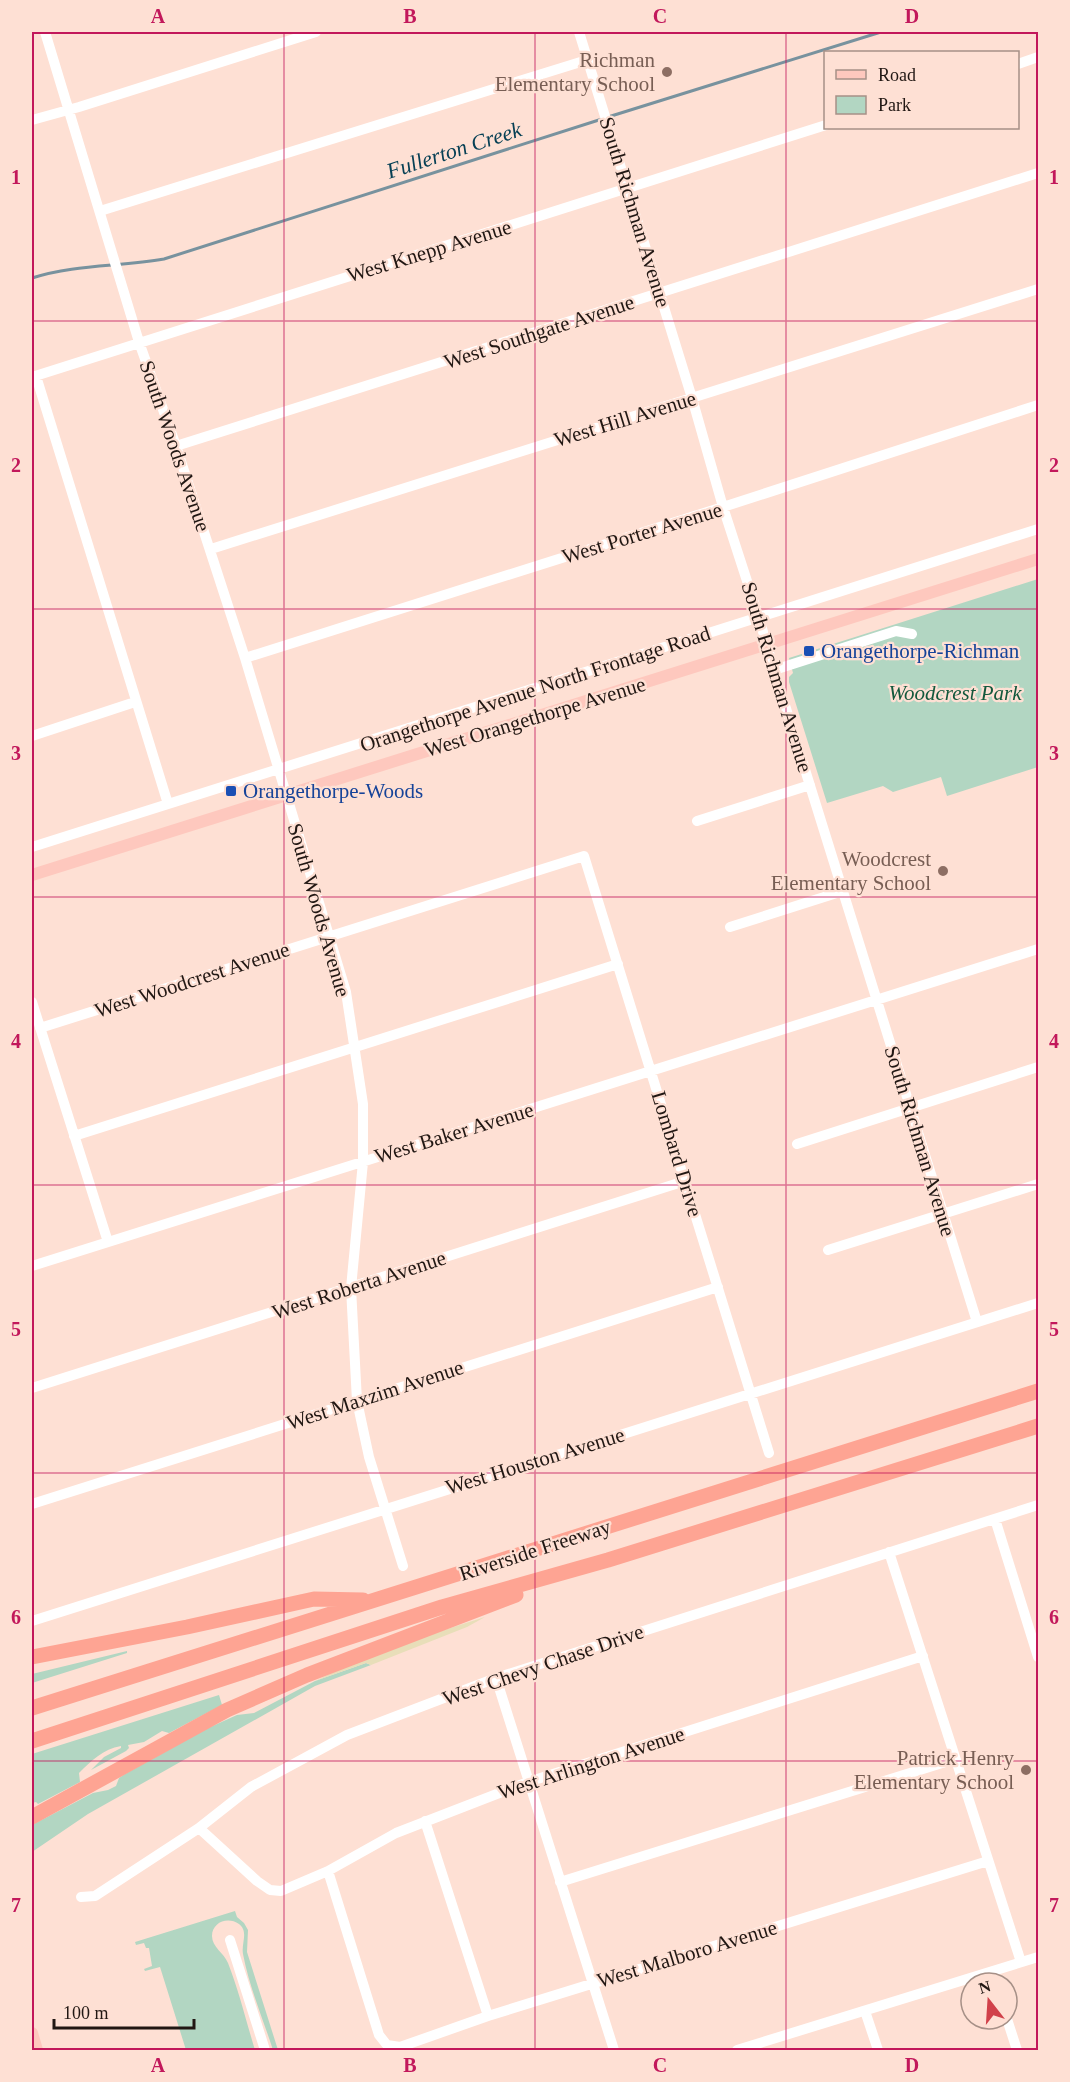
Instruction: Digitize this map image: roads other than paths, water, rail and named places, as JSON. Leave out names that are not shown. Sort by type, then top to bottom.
[{"type":"highway","name":"Riverside Freeway","points":[[32,1708],[1038,1391]]},
{"type":"highway","name":"Riverside Freeway","points":[[32,1741],[442,1607],[608,1560],[1038,1426]]},
{"type":"highway","points":[[32,1817],[227,1710],[307,1675],[608,1560]]},
{"type":"highway","points":[[32,1657],[187,1627],[314,1599],[375,1600]]},
{"type":"main road","name":"West Orangethorpe Avenue","points":[[32,875],[1038,559]]},
{"type":"main road","points":[[32,2033],[37,2050]]},
{"type":"street","name":"South Woods Avenue","points":[[45,32],[139,342],[211,549],[346,992],[363,1104],[363,1162],[351,1288],[357,1401],[369,1457],[403,1566]]},
{"type":"street","points":[[32,120],[68,111],[316,32]]},
{"type":"street","name":"South Richman Avenue","points":[[579,32],[692,398],[723,507],[976,1322]]},
{"type":"street","points":[[1019,63],[1038,57]]},
{"type":"street","points":[[100,211],[587,60]]},
{"type":"street","name":"West Knepp Avenue","points":[[34,376],[824,125]]},
{"type":"street","name":"West Southgate Avenue","points":[[176,446],[1038,173]]},
{"type":"street","name":"West Hill Avenue","points":[[211,549],[1038,289]]},
{"type":"street","points":[[34,376],[168,804]]},
{"type":"street","name":"West Porter Avenue","points":[[245,658],[1038,405]]},
{"type":"street","name":"Orangethorpe Avenue North Frontage Road","points":[[32,847],[1038,529]]},
{"type":"street","points":[[774,670],[896,631],[912,634]]},
{"type":"street","points":[[32,736],[135,702]]},
{"type":"street","points":[[697,821],[810,785]]},
{"type":"street","name":"West Woodcrest Avenue","points":[[40,1028],[584,856]]},
{"type":"street","name":"Lombard Drive","points":[[584,856],[769,1453]]},
{"type":"street","points":[[730,927],[843,891]]},
{"type":"street","name":"West Baker Avenue","points":[[32,1266],[1038,949]]},
{"type":"street","points":[[74,1136],[618,964]]},
{"type":"street","points":[[32,1002],[108,1242]]},
{"type":"street","points":[[797,1144],[1038,1067]]},
{"type":"street","name":"West Roberta Avenue","points":[[32,1388],[685,1181]]},
{"type":"street","points":[[828,1250],[1038,1184]]},
{"type":"street","name":"West Maxzim Avenue","points":[[32,1504],[718,1287]]},
{"type":"street","name":"West Houston Avenue","points":[[32,1621],[1038,1303]]},
{"type":"street","name":"West Chevy Chase Drive","points":[[81,1897],[95,1896],[199,1828],[251,1787],[347,1735],[496,1678],[1038,1505]]},
{"type":"street","points":[[995,1519],[1033,1621],[1038,1657]]},
{"type":"street","points":[[890,1552],[1021,1962]]},
{"type":"street","name":"West Arlington Avenue","points":[[199,1828],[257,1881],[270,1890],[281,1891],[328,1871],[396,1833],[528,1782],[923,1656]]},
{"type":"street","points":[[496,1678],[614,2050]]},
{"type":"street","points":[[560,1881],[955,1759]]},
{"type":"street","points":[[425,1821],[488,2016]]},
{"type":"street","name":"West Malboro Avenue","points":[[328,1871],[379,2035],[387,2045],[400,2047],[488,2016],[988,1861]]},
{"type":"street","points":[[230,1940],[265,2050]]},
{"type":"street","points":[[992,1971],[1038,1957]]},
{"type":"street","points":[[737,2050],[959,1981]]},
{"type":"street","points":[[865,2011],[878,2050]]},
{"type":"street","points":[[1011,2031],[1017,2050]]},
{"type":"waterway","name":"Fullerton Creek","points":[[608,117],[881,32]]},
{"type":"waterway","name":"Fullerton Creek","points":[[32,278],[65,270],[164,259],[602,119]]},
{"type":"place","name":"Richman Elementary School","points":[[667,72]]},
{"type":"place","name":"Orangethorpe-Richman","points":[[809,651]]},
{"type":"place","name":"Orangethorpe-Woods","points":[[231,791]]},
{"type":"place","name":"Woodcrest Elementary School","points":[[943,871]]},
{"type":"place","name":"Patrick Henry Elementary School","points":[[1026,1770]]},
{"type":"park label","name":"Woodcrest Park","points":[[955,693]]}]
